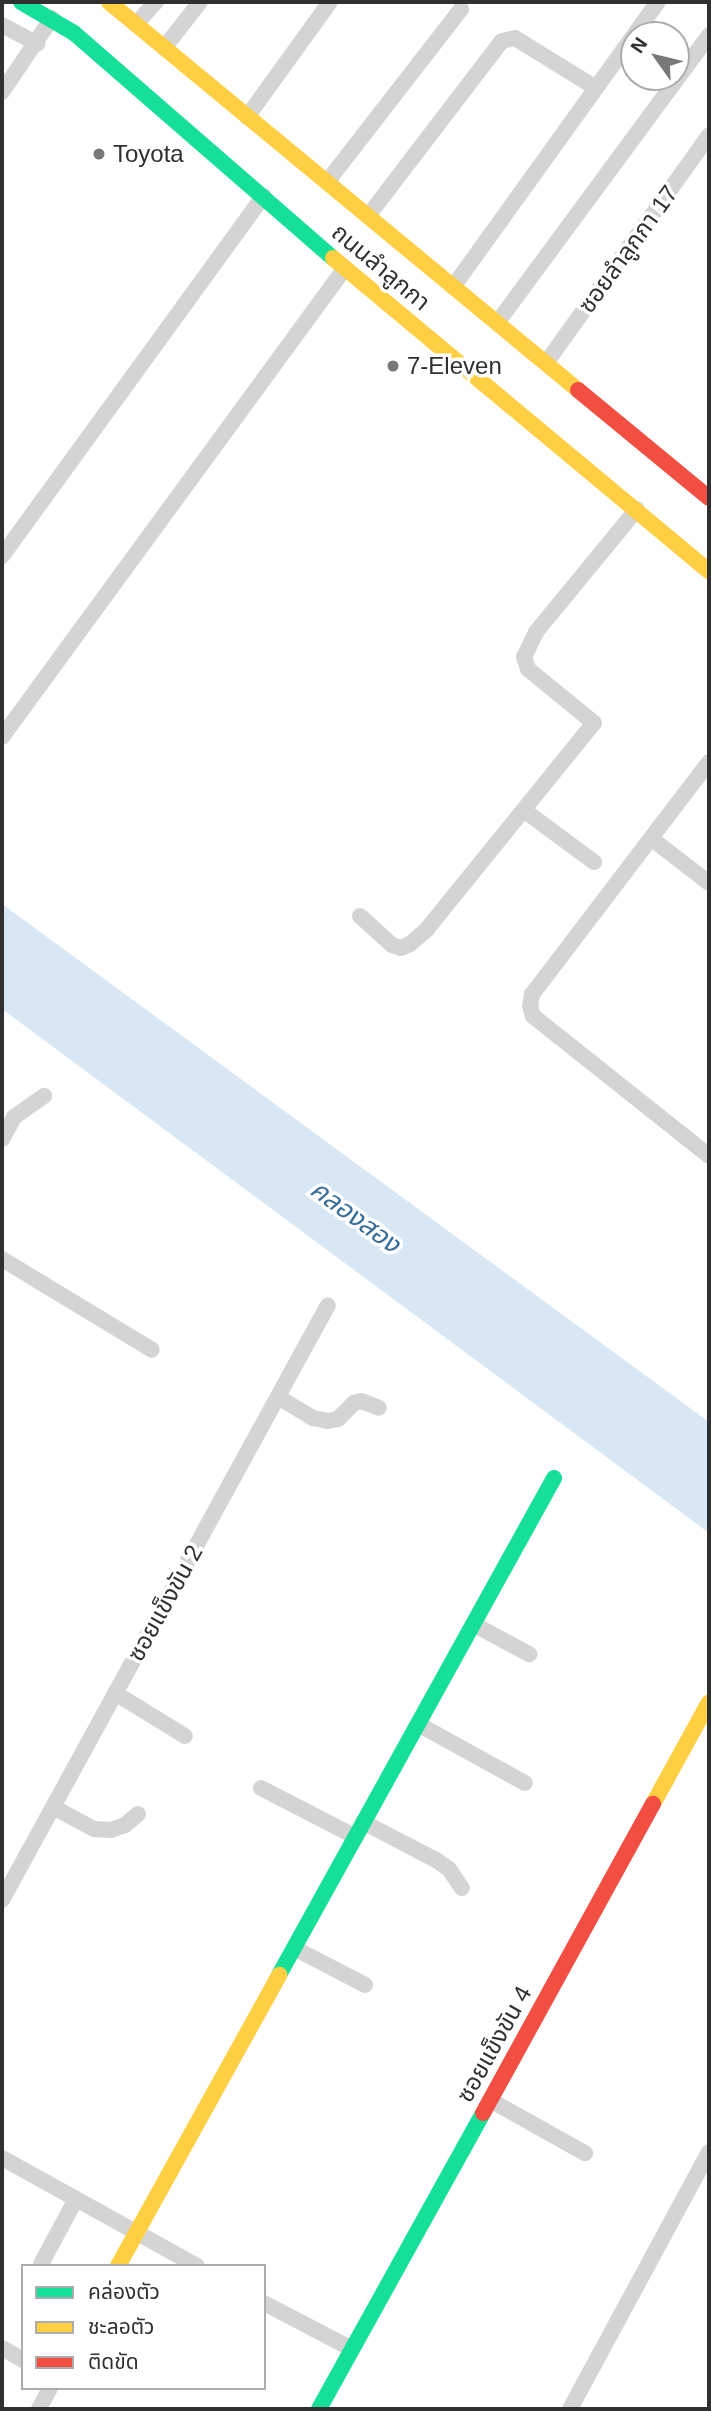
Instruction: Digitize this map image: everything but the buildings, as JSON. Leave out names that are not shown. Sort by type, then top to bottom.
[{"type":"street","name":"ถนนลำลูกกา","points":[[21,2],[74,33],[345,268],[709,571]]},
{"type":"street","name":"ถนนลำลูกกา","points":[[109,2],[709,498]]},
{"type":"street","points":[[136,24],[156,2]]},
{"type":"street","points":[[164,48],[200,2]]},
{"type":"street","points":[[247,117],[330,2]]},
{"type":"street","points":[[453,287],[658,2]]},
{"type":"street","points":[[327,183],[461,9]]},
{"type":"street","points":[[2,92],[37,44],[52,18]]},
{"type":"street","points":[[2,25],[37,44]]},
{"type":"street","points":[[497,323],[709,35]]},
{"type":"street","points":[[368,216],[502,41],[515,38],[596,88]]},
{"type":"street","name":"ซอยลำลูกกา 17","points":[[546,363],[709,135]]},
{"type":"street","points":[[2,556],[264,196]]},
{"type":"street","points":[[2,737],[345,268]]},
{"type":"street","points":[[360,916],[392,945],[401,948],[410,944],[427,929],[594,723],[528,669],[524,657],[536,632],[637,509]]},
{"type":"street","points":[[709,762],[532,994],[530,1006],[533,1016],[709,1156]]},
{"type":"street","points":[[525,811],[594,862]]},
{"type":"street","points":[[652,839],[709,883]]},
{"type":"street","points":[[2,1139],[14,1117],[44,1097]]},
{"type":"street","points":[[3,1263],[152,1350]]},
{"type":"street","name":"ซอยแข็งขัน 2","points":[[2,1900],[328,1305]]},
{"type":"street","points":[[278,1397],[313,1418],[328,1421],[338,1419],[354,1403],[361,1401],[379,1408]]},
{"type":"street","points":[[119,2264],[554,1478]]},
{"type":"street","points":[[473,1624],[529,1654]]},
{"type":"street","points":[[115,1693],[185,1736]]},
{"type":"street","name":"ซอยแข็งขัน 4","points":[[319,2409],[709,1702]]},
{"type":"street","points":[[418,1724],[525,1783]]},
{"type":"street","points":[[261,1788],[443,1864],[462,1888]]},
{"type":"street","points":[[53,1807],[94,1829],[111,1830],[125,1825],[138,1814]]},
{"type":"street","points":[[294,1948],[365,1985]]},
{"type":"street","points":[[490,2100],[585,2153]]},
{"type":"street","points":[[570,2409],[709,2152]]},
{"type":"street","points":[[2,2158],[193,2264]]},
{"type":"street","points":[[41,2264],[76,2199]]},
{"type":"street","points":[[266,2303],[352,2349]]},
{"type":"street","points":[[2,2348],[21,2359]]},
{"type":"street","points":[[39,2409],[49,2390]]},
{"type":"water","name":"คลองสอง","points":[[2,904],[709,1422],[709,1533],[2,1009]]},
{"type":"traffic: fast","points":[[21,2],[74,33],[333,258]]},
{"type":"traffic: fast","points":[[279,1975],[554,1478]]},
{"type":"traffic: fast","points":[[319,2409],[483,2113]]},
{"type":"traffic: slow","points":[[109,2],[578,390]]},
{"type":"traffic: slow","points":[[333,258],[709,571]]},
{"type":"traffic: slow","points":[[653,1804],[709,1702]]},
{"type":"traffic: slow","points":[[119,2264],[279,1975]]},
{"type":"traffic: jam","points":[[578,390],[709,498]]},
{"type":"traffic: jam","points":[[483,2113],[653,1804]]},
{"type":"place","name":"Toyota","points":[[99,154]]},
{"type":"place","name":"7-Eleven","points":[[393,366]]}]
